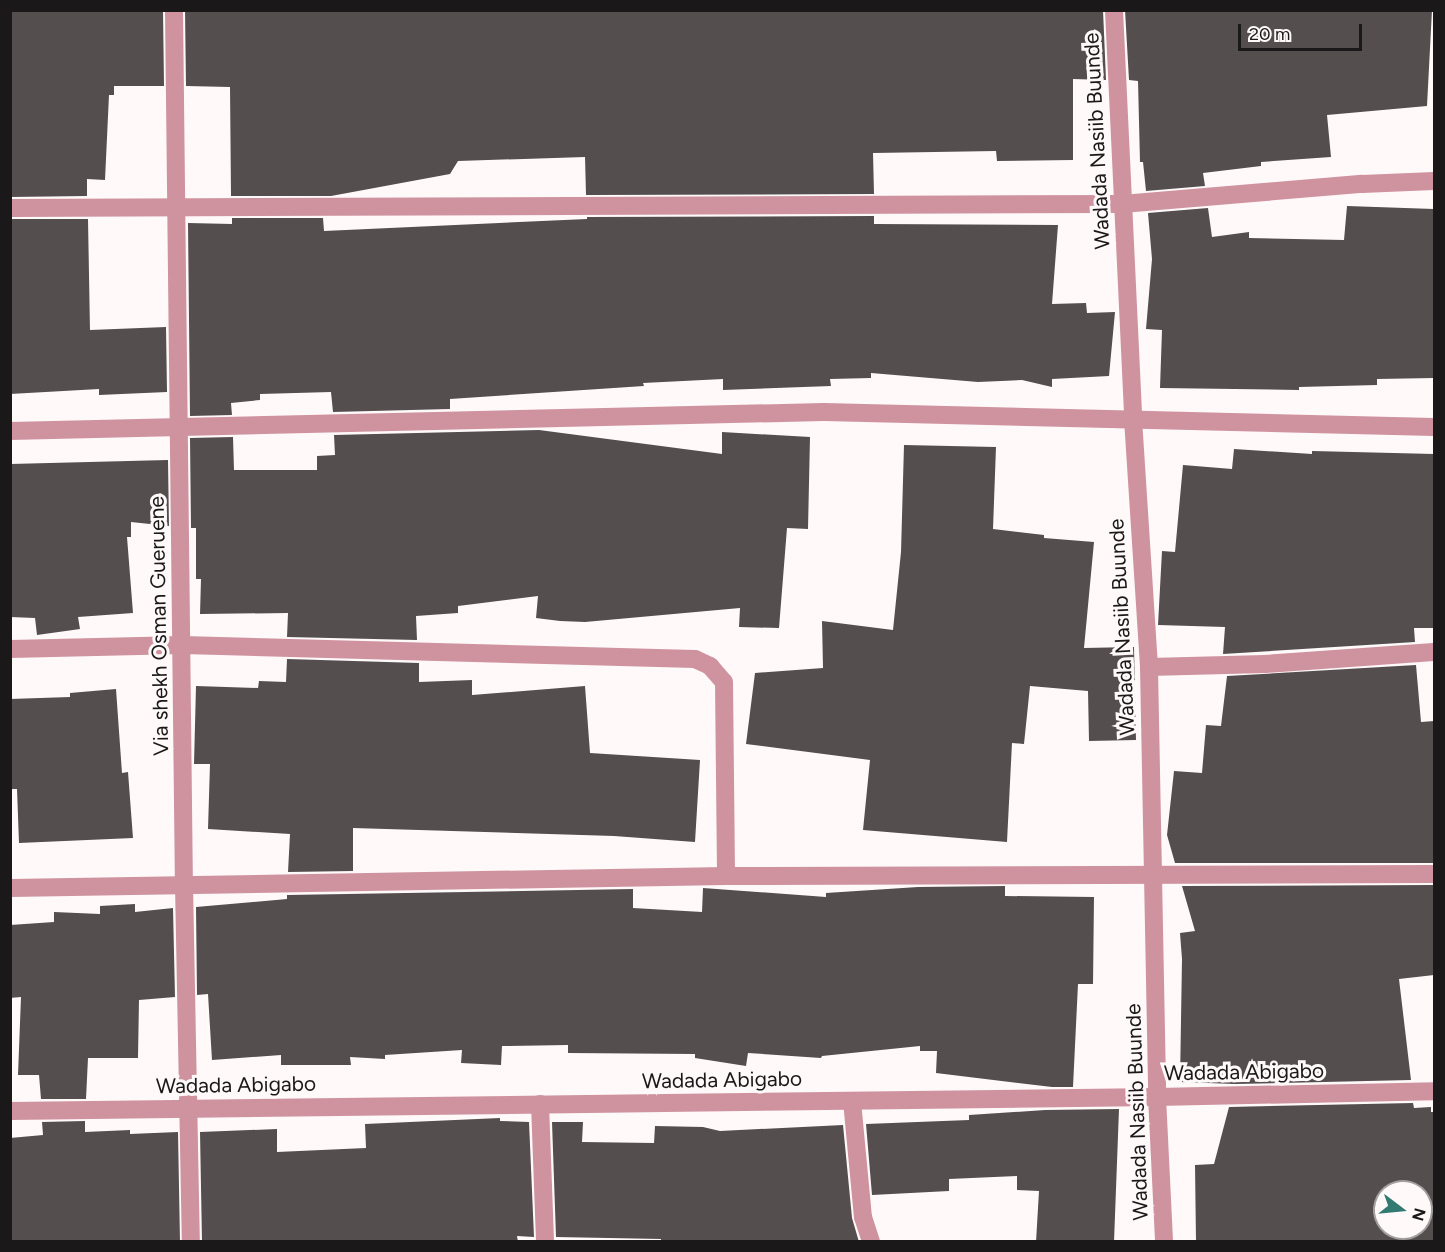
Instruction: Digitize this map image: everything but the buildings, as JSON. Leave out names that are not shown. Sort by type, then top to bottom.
[{"type":"street","name":"Via shekh Osman Gueruene","points":[[174,10],[184,885],[191,1242]]},
{"type":"street","name":"Wadada Nasiib Buunde","points":[[1114,10],[1133,419],[1149,667],[1157,1097],[1164,1242]]},
{"type":"street","points":[[10,208],[1122,204],[1362,184],[1434,182]]},
{"type":"street","points":[[10,431],[824,412],[1434,427]]},
{"type":"street","points":[[10,649],[183,645],[695,659],[710,666],[724,682],[726,876]]},
{"type":"street","points":[[1149,667],[1265,664],[1434,652]]},
{"type":"street","points":[[10,888],[726,876],[1434,874]]},
{"type":"street","name":"Wadada Abigabo","points":[[10,1111],[1157,1097],[1434,1091]]},
{"type":"street","points":[[852,1101],[863,1217],[872,1242]]},
{"type":"street","points":[[540,1104],[545,1242]]}]
